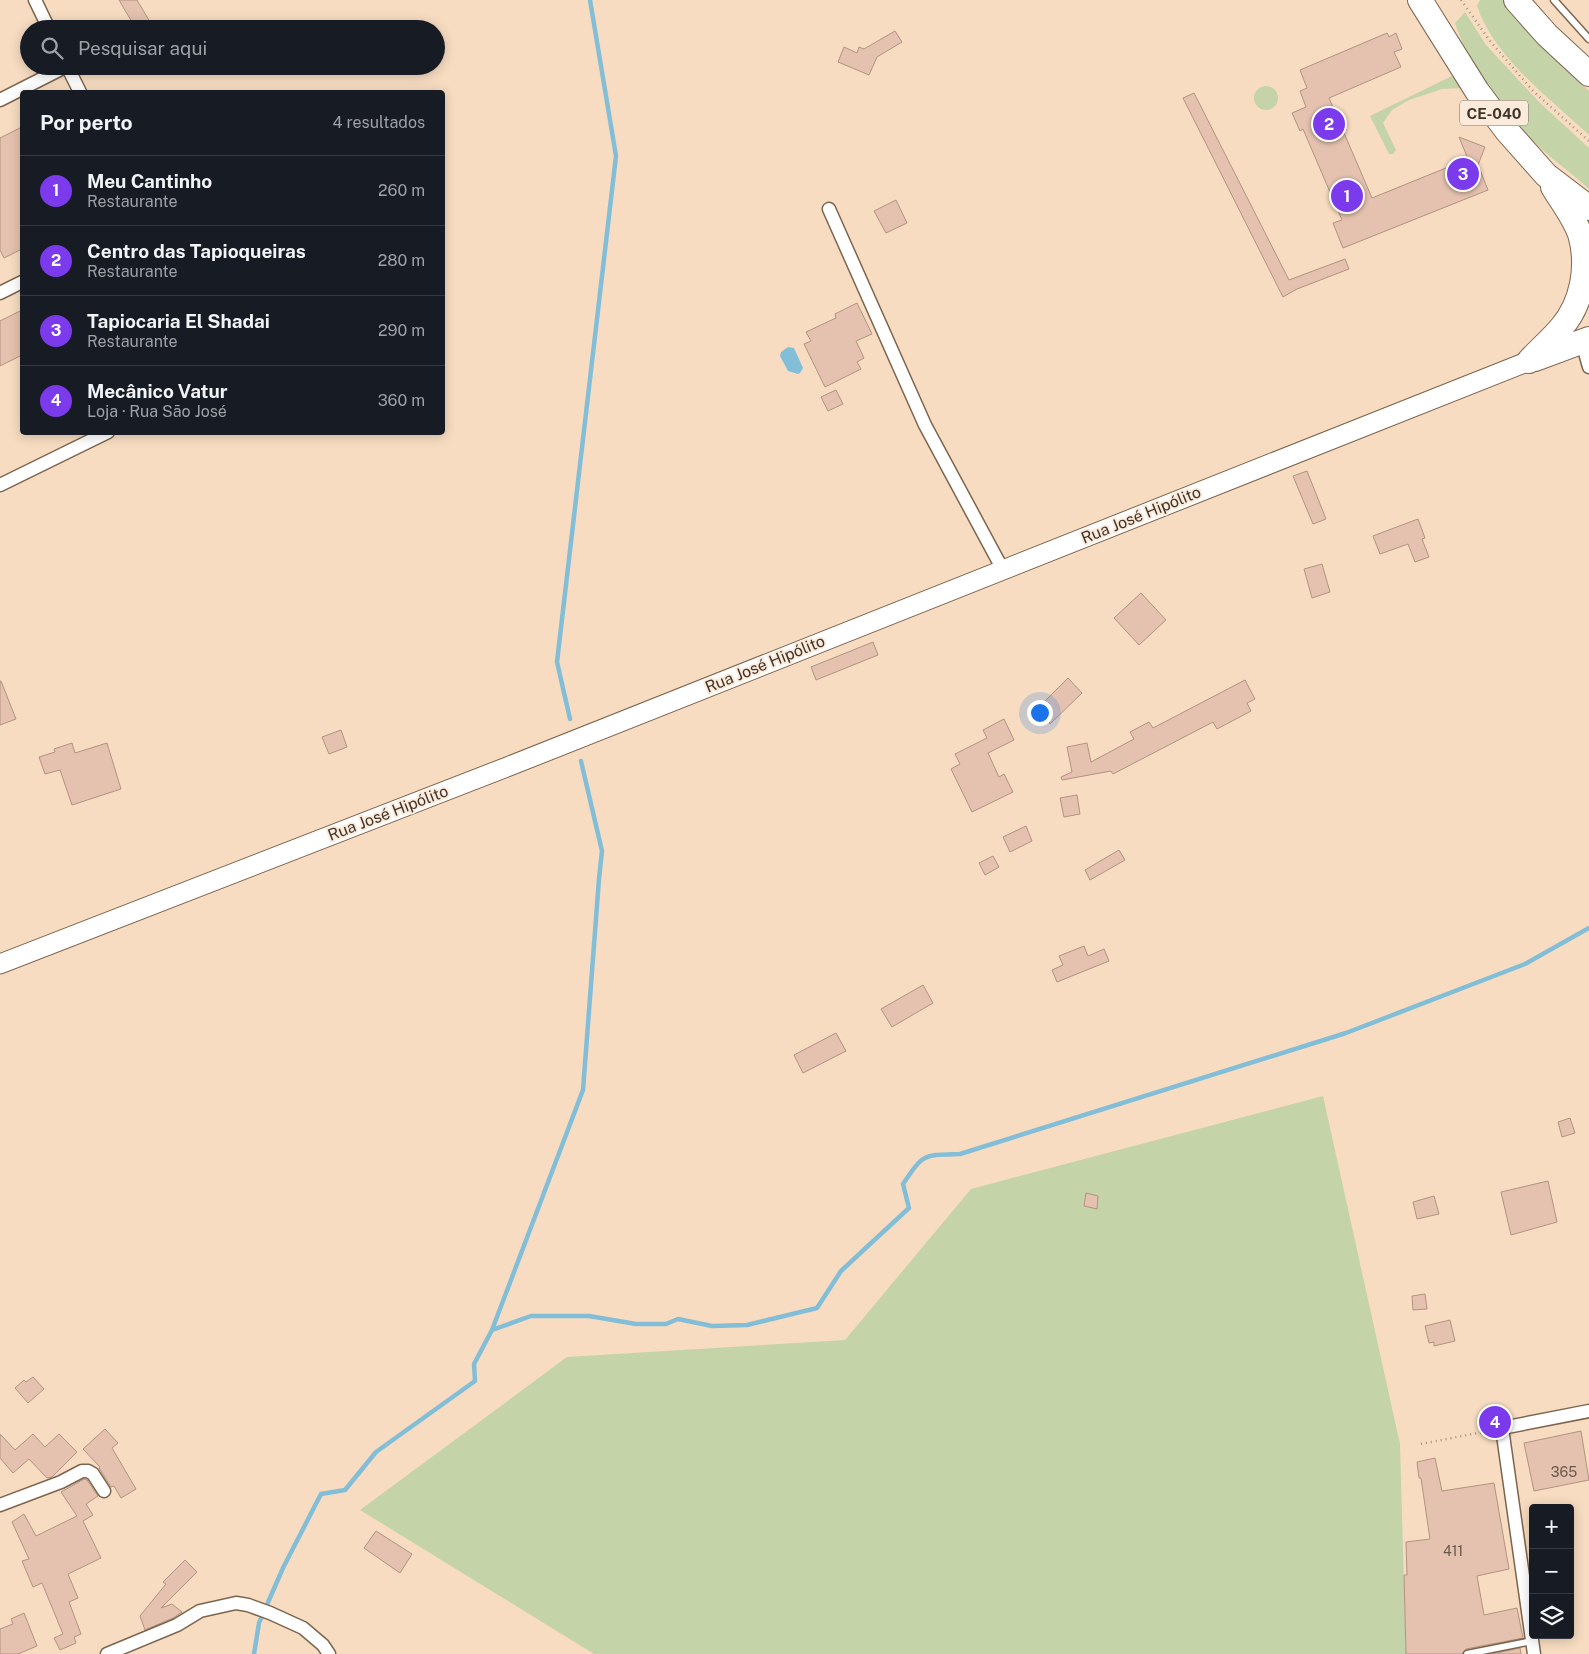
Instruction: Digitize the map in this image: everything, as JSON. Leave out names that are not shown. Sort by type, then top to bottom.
[{"type":"highway","name":"CE-040","points":[[1420,0],[1477,91],[1507,131],[1546,175],[1589,208]]},
{"type":"highway","points":[[1516,0],[1547,35],[1589,74]]},
{"type":"highway","points":[[1529,361],[1566,322],[1579,297],[1585,274],[1584,251],[1580,234],[1546,175]]},
{"type":"highway","points":[[1566,322],[1565,335],[1580,343]]},
{"type":"highway","points":[[1529,361],[1580,343]]},
{"type":"street","points":[[35,0],[45,20]]},
{"type":"street","points":[[0,100],[49,75]]},
{"type":"street","points":[[72,75],[79,90]]},
{"type":"street","points":[[829,209],[925,425],[1002,570]]},
{"type":"street","points":[[0,293],[20,283]]},
{"type":"street","points":[[1580,343],[1589,367]]},
{"type":"street","name":"Rua José Hipólito","points":[[0,964],[497,770],[1529,361]]},
{"type":"street","points":[[0,485],[102,435]]},
{"type":"street","points":[[1533,1648],[1502,1428],[1589,1411]]},
{"type":"street","points":[[0,1505],[53,1485],[82,1471],[88,1471],[93,1474],[104,1491]]},
{"type":"street","points":[[107,1654],[176,1625],[200,1611],[236,1603],[270,1613],[303,1628],[329,1654]]},
{"type":"lane","points":[[1554,0],[1589,39]]},
{"type":"lane","points":[[1467,1654],[1533,1648]]},
{"type":"path","points":[[1462,0],[1490,41],[1533,91],[1589,141]]},
{"type":"path","points":[[1421,1444],[1502,1428]]},
{"type":"green space","points":[[1480,0],[1503,0],[1536,39],[1589,91],[1589,135],[1541,92],[1496,43],[1485,25],[1477,6]]},
{"type":"green space","points":[[1465,12],[1486,45],[1539,102],[1589,148],[1589,189],[1528,136],[1485,83],[1468,54],[1455,23]]},
{"type":"green space","points":[[1454,75],[1463,88],[1442,89],[1409,100],[1392,110],[1383,123],[1396,150],[1393,154],[1389,154],[1370,116]]},
{"type":"green space","points":[[1266,86],[1271,87],[1277,93],[1277,103],[1271,109],[1266,110],[1261,109],[1255,103],[1254,98],[1255,93],[1261,87]]},
{"type":"green space","points":[[1323,1096],[1400,1444],[1406,1654],[594,1654],[360,1510],[567,1357],[845,1340],[971,1189]]},
{"type":"water","points":[[788,347],[794,348],[803,368],[798,374],[788,371],[780,356],[781,352]]},
{"type":"building","points":[[119,0],[137,0],[149,20],[131,20]]},
{"type":"building","points":[[895,31],[902,42],[877,57],[869,75],[838,62],[844,47],[857,53],[859,47],[864,49]]},
{"type":"building","points":[[1387,33],[1389,37],[1396,33],[1402,49],[1394,52],[1401,67],[1329,98],[1372,198],[1468,159],[1459,137],[1485,147],[1478,165],[1488,190],[1343,248],[1333,223],[1342,220],[1303,129],[1300,131],[1292,113],[1306,107],[1300,91],[1307,88],[1300,70]]},
{"type":"building","points":[[1194,93],[1289,280],[1345,259],[1349,269],[1297,289],[1283,297],[1183,98]]},
{"type":"building","points":[[20,128],[20,250],[4,258],[0,250],[0,138]]},
{"type":"building","points":[[896,200],[907,223],[886,233],[874,211]]},
{"type":"building","points":[[857,303],[872,334],[856,341],[864,358],[857,362],[861,369],[825,387],[804,344],[811,341],[806,332],[836,318],[835,314]]},
{"type":"building","points":[[20,311],[20,356],[0,366],[0,321]]},
{"type":"building","points":[[836,390],[843,404],[828,411],[821,397]]},
{"type":"building","points":[[1307,471],[1326,519],[1313,524],[1293,476]]},
{"type":"building","points":[[1418,519],[1425,538],[1422,539],[1429,557],[1415,562],[1408,544],[1380,554],[1373,536]]},
{"type":"building","points":[[1322,564],[1330,592],[1312,598],[1304,569]]},
{"type":"building","points":[[1141,593],[1166,620],[1139,645],[1114,618]]},
{"type":"building","points":[[873,642],[878,655],[816,680],[811,667]]},
{"type":"building","points":[[1068,678],[1082,693],[1050,724],[1044,702]]},
{"type":"building","points":[[1245,680],[1255,699],[1247,703],[1251,711],[1217,729],[1213,722],[1113,774],[1111,771],[1062,780],[1061,777],[1072,772],[1067,747],[1087,743],[1091,762],[1134,739],[1130,732],[1149,722],[1153,728]]},
{"type":"building","points":[[0,681],[16,719],[0,725]]},
{"type":"building","points":[[1004,719],[1014,740],[988,753],[999,777],[1004,774],[1013,792],[972,812],[951,769],[960,764],[955,754],[987,738],[983,730]]},
{"type":"building","points":[[341,730],[347,747],[329,754],[322,737]]},
{"type":"building","points":[[72,743],[75,753],[107,743],[121,789],[72,805],[60,770],[45,774],[39,757],[55,752],[54,749]]},
{"type":"building","points":[[1077,795],[1080,814],[1064,817],[1060,798]]},
{"type":"building","points":[[1026,826],[1032,841],[1010,852],[1003,837]]},
{"type":"building","points":[[1119,850],[1125,860],[1090,880],[1085,870]]},
{"type":"building","points":[[993,856],[999,867],[985,875],[979,863]]},
{"type":"building","points":[[1084,946],[1088,956],[1104,949],[1109,961],[1057,982],[1052,970],[1063,965],[1059,956]]},
{"type":"building","points":[[923,985],[933,1003],[892,1027],[881,1009]]},
{"type":"building","points":[[836,1033],[846,1051],[803,1073],[794,1055]]},
{"type":"building","points":[[1570,1118],[1575,1133],[1562,1137],[1558,1122]]},
{"type":"building","points":[[1548,1181],[1557,1222],[1511,1235],[1501,1192]]},
{"type":"building","points":[[1086,1193],[1098,1196],[1097,1209],[1084,1206]]},
{"type":"building","points":[[1434,1196],[1439,1214],[1417,1219],[1413,1202]]},
{"type":"building","points":[[1425,1294],[1427,1309],[1413,1310],[1412,1296]]},
{"type":"building","points":[[1450,1320],[1455,1341],[1434,1346],[1434,1342],[1429,1343],[1425,1326]]},
{"type":"building","points":[[33,1377],[44,1389],[28,1403],[15,1388],[24,1380],[26,1382]]},
{"type":"building","points":[[105,1429],[118,1443],[112,1448],[136,1489],[121,1498],[114,1486],[111,1487],[100,1467],[83,1449]]},
{"type":"building","points":[[1581,1431],[1589,1480],[1534,1491],[1524,1443]]},
{"type":"building","points":[[0,1434],[15,1450],[33,1434],[45,1447],[59,1434],[77,1452],[52,1477],[47,1478],[29,1459],[13,1473],[0,1458]]},
{"type":"building","points":[[1435,1458],[1442,1491],[1494,1483],[1509,1569],[1477,1576],[1484,1615],[1517,1608],[1523,1638],[1466,1649],[1462,1654],[1406,1654],[1404,1575],[1407,1575],[1406,1542],[1430,1539],[1417,1462]]},
{"type":"building","points":[[84,1479],[87,1480],[98,1496],[86,1504],[93,1515],[83,1521],[101,1558],[68,1574],[78,1598],[69,1602],[81,1634],[74,1637],[76,1643],[60,1650],[54,1638],[63,1634],[42,1583],[33,1587],[22,1561],[29,1559],[12,1522],[24,1514],[36,1536],[77,1516],[61,1492]]},
{"type":"building","points":[[376,1531],[412,1554],[400,1573],[364,1548]]},
{"type":"building","points":[[185,1560],[197,1572],[161,1608],[172,1604],[182,1612],[145,1630],[140,1616],[166,1584],[163,1582]]},
{"type":"building","points":[[24,1613],[37,1646],[18,1654],[0,1654],[0,1629],[13,1624],[11,1619]]},
{"type":"building","points":[[1520,1648],[1521,1654],[1492,1654]]},
{"type":"waterway","points":[[570,719],[557,662],[616,156],[590,0]]},
{"type":"waterway","points":[[254,1654],[259,1623],[283,1568],[321,1494],[345,1490],[376,1452],[475,1381],[474,1364],[492,1330],[583,1090],[602,851],[581,761]]},
{"type":"waterway","points":[[492,1330],[531,1316],[589,1316],[636,1324],[666,1324],[678,1319],[712,1326],[747,1325],[817,1308],[841,1271],[909,1208],[903,1184],[916,1166],[926,1158],[938,1155],[960,1154],[1346,1033],[1525,964],[1589,928]]},
{"type":"place","name":"Centro das Tapioqueiras","points":[[1329,124]]},
{"type":"place","name":"Tapiocaria El Shadai","points":[[1463,174]]},
{"type":"place","name":"Meu Cantinho","points":[[1347,196]]},
{"type":"place","name":"Mecânico Vatur","points":[[1495,1422]]}]
